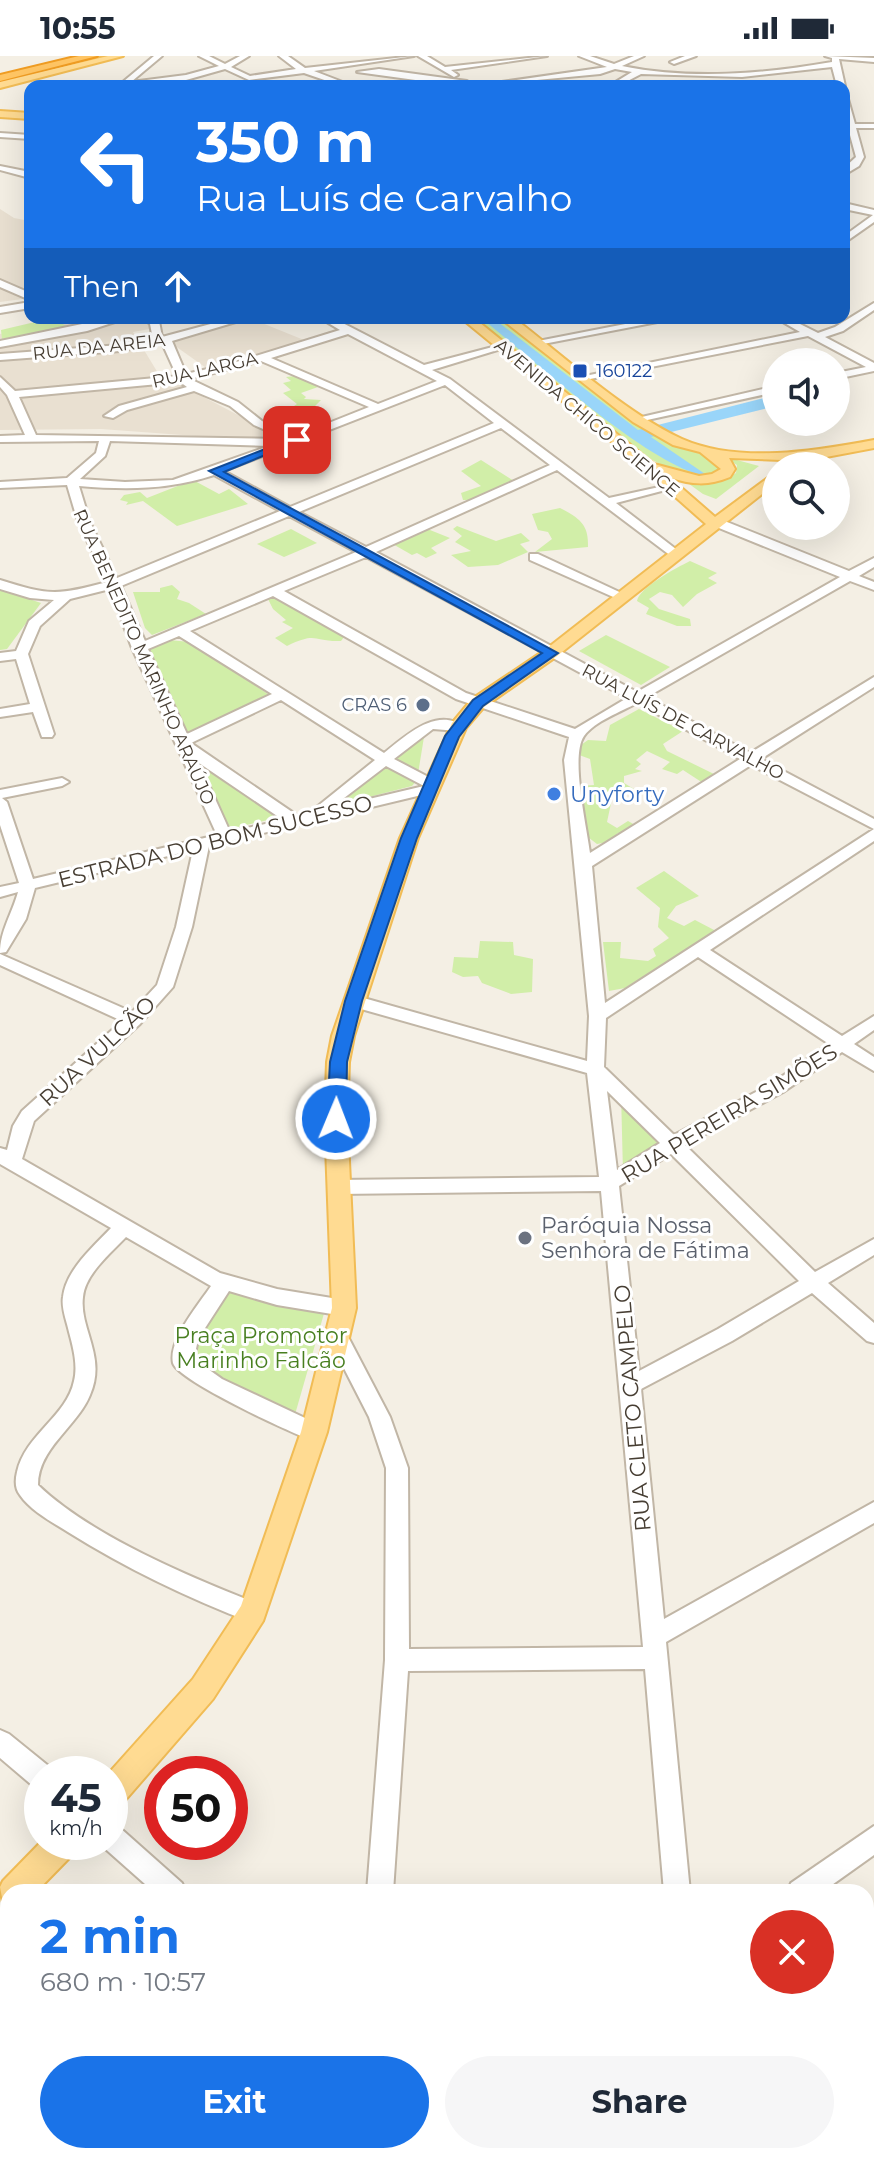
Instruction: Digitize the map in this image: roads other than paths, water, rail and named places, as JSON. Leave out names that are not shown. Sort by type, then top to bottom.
[{"type":"highway","points":[[0,78],[92,56]]},
{"type":"main road","points":[[0,85],[119,56]]},
{"type":"main road","points":[[0,104],[24,105]]},
{"type":"main road","points":[[0,114],[24,116]]},
{"type":"main road","name":"AVENIDA CHICO SCIENCE","points":[[474,324],[633,452],[712,521]]},
{"type":"main road","name":"AVENIDA CHICO SCIENCE","points":[[514,324],[661,433],[692,448],[762,457]]},
{"type":"main road","points":[[840,452],[872,444]]},
{"type":"main road","points":[[633,452],[685,478],[703,481],[725,474],[728,469],[723,461],[692,448]]},
{"type":"main road","points":[[721,454],[762,470]]},
{"type":"main road","points":[[128,1774],[203,1689],[253,1612],[314,1432],[344,1308],[337,1187],[338,1062],[353,1001],[430,786],[458,727],[478,703],[551,653],[624,597],[762,481]]},
{"type":"main road","points":[[22,1884],[45,1860]]},
{"type":"street","points":[[130,80],[158,56]]},
{"type":"street","points":[[203,56],[247,78],[410,56]]},
{"type":"street","points":[[169,80],[200,76],[224,68],[245,56]]},
{"type":"street","points":[[283,56],[300,69],[332,80]]},
{"type":"street","points":[[422,56],[460,80]]},
{"type":"street","points":[[444,69],[543,56]]},
{"type":"street","points":[[583,56],[640,71],[757,73],[835,60],[874,60]]},
{"type":"street","points":[[534,80],[590,74],[617,67],[640,56]]},
{"type":"street","points":[[674,62],[692,56]]},
{"type":"street","points":[[829,56],[835,60],[840,80]]},
{"type":"street","points":[[340,65],[361,72],[379,71],[434,80]]},
{"type":"street","points":[[624,80],[640,71]]},
{"type":"street","points":[[200,76],[200,80]]},
{"type":"street","points":[[850,122],[860,157],[850,166]]},
{"type":"street","points":[[851,126],[874,126]]},
{"type":"street","points":[[0,135],[24,137]]},
{"type":"street","points":[[12,170],[24,165]]},
{"type":"street","points":[[0,168],[24,173]]},
{"type":"street","points":[[850,208],[874,215]]},
{"type":"street","points":[[850,235],[874,215]]},
{"type":"street","points":[[0,283],[24,294]]},
{"type":"street","points":[[0,310],[24,306]]},
{"type":"street","points":[[850,322],[874,306]]},
{"type":"street","points":[[0,344],[94,324]]},
{"type":"street","points":[[155,324],[183,379],[195,388],[234,404],[258,423],[292,442]]},
{"type":"street","name":"RUA DA AREIA","points":[[0,357],[95,351],[162,341],[223,324]]},
{"type":"street","points":[[335,324],[446,381],[675,553]]},
{"type":"street","points":[[538,342],[639,324]]},
{"type":"street","points":[[792,324],[874,367]]},
{"type":"street","points":[[585,377],[813,335],[847,324]]},
{"type":"street","name":"RUA LARGA","points":[[12,394],[183,379],[347,331]]},
{"type":"street","points":[[423,369],[500,346]]},
{"type":"street","points":[[262,358],[377,407]]},
{"type":"street","points":[[850,373],[874,367]]},
{"type":"street","points":[[0,380],[12,394],[32,438]]},
{"type":"street","points":[[0,485],[72,480],[167,484],[215,471],[446,381]]},
{"type":"street","points":[[109,416],[123,408],[195,388]]},
{"type":"street","points":[[643,422],[762,392]]},
{"type":"street","points":[[0,584],[34,597],[67,596],[114,584],[503,423]]},
{"type":"street","name":"RUA BENEDITO MARINHO ARAÚJO","points":[[105,438],[101,454],[72,480],[84,526],[114,584],[139,648],[184,744],[202,793],[226,839]]},
{"type":"street","points":[[0,439],[292,442]]},
{"type":"street","points":[[139,648],[364,553],[557,466]]},
{"type":"street","name":"RUA LUÍS DE CARVALHO","points":[[215,471],[874,825]]},
{"type":"street","points":[[607,502],[669,486]]},
{"type":"street","points":[[712,521],[874,586]]},
{"type":"street","points":[[534,557],[624,597]]},
{"type":"street","points":[[274,591],[400,663],[478,703],[575,734],[874,562]]},
{"type":"street","points":[[47,734],[21,654],[34,624],[67,596]]},
{"type":"street","points":[[181,631],[430,786]]},
{"type":"street","points":[[0,657],[21,654]]},
{"type":"street","points":[[584,864],[874,681]]},
{"type":"street","points":[[184,744],[282,695]]},
{"type":"street","points":[[0,713],[40,707]]},
{"type":"street","points":[[184,744],[302,819],[430,725],[458,727]]},
{"type":"street","name":"RUA CLETO CAMPELO","points":[[575,734],[571,760],[598,1016],[595,1069],[631,1385],[676,1884]]},
{"type":"street","points":[[0,794],[62,782]]},
{"type":"street","name":"ESTRADA DO BOM SUCESSO","points":[[0,892],[202,845],[430,786]]},
{"type":"street","points":[[0,802],[28,887],[14,927],[0,948]]},
{"type":"street","points":[[598,1016],[874,834]]},
{"type":"street","name":"RUA VULCÃO","points":[[6,1158],[21,1140],[23,1124],[28,1116],[134,1020],[165,987],[171,975],[202,845]]},
{"type":"street","points":[[700,951],[874,1065]]},
{"type":"street","points":[[0,959],[134,1020]]},
{"type":"street","points":[[353,1001],[595,1069],[814,1283],[874,1335]]},
{"type":"street","name":"RUA PEREIRA SIMÕES","points":[[337,1187],[609,1184],[674,1143],[741,1109],[843,1046],[874,1022]]},
{"type":"street","points":[[6,1158],[224,1283],[277,1297],[344,1308]]},
{"type":"street","points":[[124,1227],[89,1266],[73,1290],[85,1380],[76,1400],[32,1461],[26,1475],[27,1488],[38,1500],[133,1559],[182,1585],[253,1612]]},
{"type":"street","points":[[631,1385],[874,1246]]},
{"type":"street","points":[[224,1283],[188,1337],[183,1362],[215,1385],[314,1432]]},
{"type":"street","points":[[338,1337],[375,1406],[397,1468],[397,1660],[381,1884]]},
{"type":"street","points":[[397,1660],[653,1648],[874,1512]]},
{"type":"street","points":[[0,1742],[24,1762]]},
{"type":"street","points":[[811,1884],[874,1839]]},
{"type":"street","points":[[128,1852],[164,1884]]},
{"type":"water","points":[[488,324],[501,324],[638,430],[762,399],[762,409],[651,437],[708,476],[684,469],[656,454],[592,409]]},
{"type":"place","name":"160122","points":[[580,371]]},
{"type":"place","name":"CRAS 6","points":[[423,705]]},
{"type":"place","name":"Unyforty","points":[[554,794]]},
{"type":"place","name":"Paróquia Nossa Senhora de Fátima","points":[[525,1238]]},
{"type":"park label","name":"Praça Promotor Marinho Falcão","points":[[261,1348]]}]
